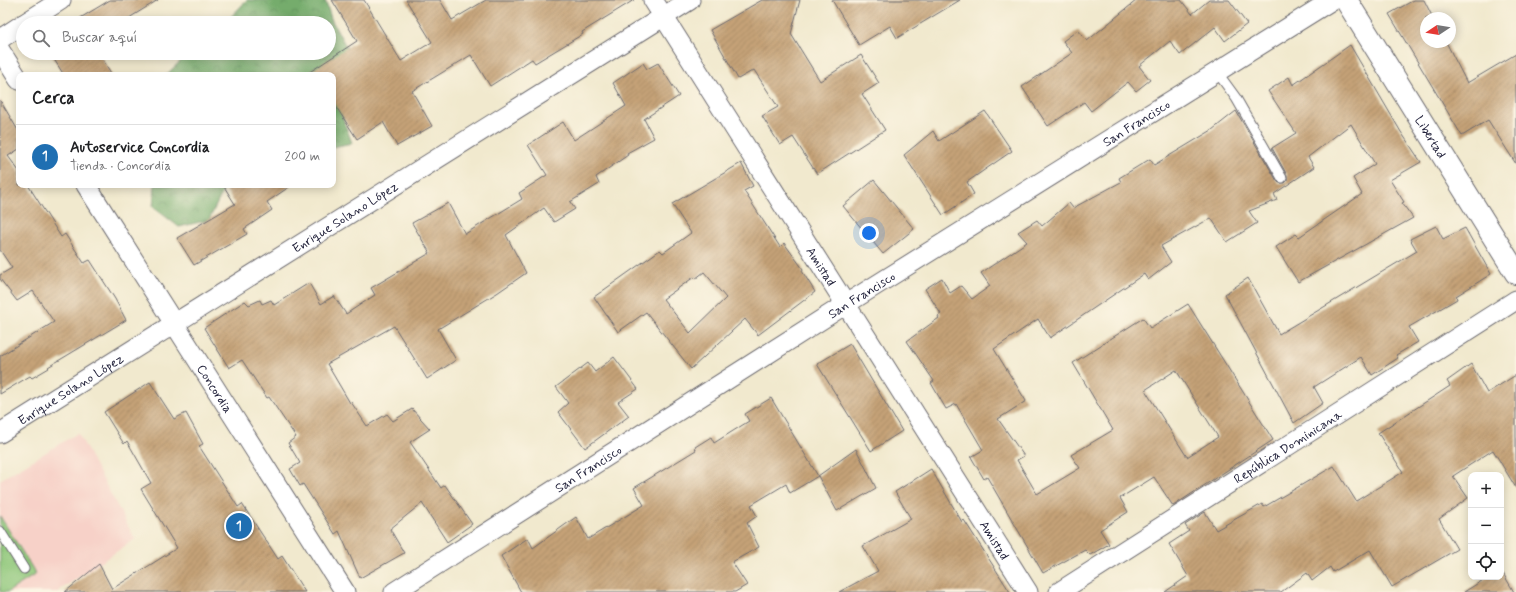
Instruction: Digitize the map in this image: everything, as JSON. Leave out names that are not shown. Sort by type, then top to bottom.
[{"type":"street","points":[[36,16],[61,0]]},
{"type":"street","name":"Amistad","points":[[653,0],[1028,592]]},
{"type":"street","name":"Enrique Solano López","points":[[0,433],[690,0]]},
{"type":"street","name":"San Francisco","points":[[394,592],[846,304],[1332,0]]},
{"type":"street","name":"Libertad","points":[[1346,0],[1516,273]]},
{"type":"street","points":[[0,38],[16,29]]},
{"type":"street","points":[[0,50],[16,75]]},
{"type":"street","name":"Concordia","points":[[88,188],[345,592]]},
{"type":"street","name":"República Dominicana","points":[[1059,592],[1516,300]]},
{"type":"lane","points":[[1217,72],[1236,98],[1282,178]]},
{"type":"lane","points":[[0,531],[24,569]]},
{"type":"shaded area","points":[[78,433],[135,539],[57,592],[0,592],[0,480]]},
{"type":"green space","points":[[247,0],[325,0],[330,16],[232,16]]},
{"type":"green space","points":[[336,28],[347,48],[336,55]]},
{"type":"green space","points":[[182,60],[329,60],[311,72],[169,72]]},
{"type":"green space","points":[[336,103],[338,105],[352,143],[336,146]]},
{"type":"green space","points":[[155,188],[224,188],[209,220],[179,227],[153,207]]},
{"type":"green space","points":[[0,516],[36,574],[8,592],[0,592]]},
{"type":"building","points":[[110,0],[158,0],[132,16],[84,16]]},
{"type":"building","points":[[332,0],[364,0],[401,61],[432,42],[406,0],[440,0],[452,20],[486,0],[634,0],[582,32],[583,34],[535,63],[532,59],[490,86],[471,55],[412,91],[432,126],[397,146],[383,122],[357,139],[336,107],[336,72],[310,72],[328,60],[336,60],[336,55],[357,41]]},
{"type":"building","points":[[762,0],[800,0],[791,34],[820,81],[861,55],[879,83],[862,94],[885,130],[817,174],[793,137],[780,145],[762,116],[778,107],[754,70],[738,79],[710,30]]},
{"type":"building","points":[[832,0],[960,0],[897,38],[890,26],[859,45]]},
{"type":"building","points":[[1137,0],[1181,0],[1192,14],[1209,0],[1229,0],[1247,24],[1225,41],[1215,27],[1180,55],[1170,41],[1139,66],[1150,80],[1136,91],[1128,82],[1091,111],[1084,102],[1048,126],[1022,87],[1072,53],[1063,41],[1078,30],[1087,41]]},
{"type":"building","points":[[1414,0],[1424,0],[1430,12],[1420,12],[1420,48],[1449,48],[1467,83],[1516,54],[1516,164],[1488,120],[1462,136],[1389,14]]},
{"type":"building","points":[[1350,45],[1401,132],[1421,162],[1390,180],[1404,202],[1402,203],[1413,218],[1298,282],[1276,247],[1296,234],[1299,237],[1362,194],[1353,178],[1375,164],[1351,124],[1308,157],[1314,167],[1274,194],[1277,200],[1249,211],[1257,223],[1227,242],[1211,218],[1161,246],[1171,262],[1148,280],[1144,274],[1050,338],[1038,319],[994,349],[1026,401],[998,419],[1024,456],[1017,460],[1037,494],[1080,468],[1071,455],[1113,430],[1073,363],[1143,318],[1150,328],[1188,304],[1273,440],[1173,506],[1154,477],[1120,498],[1128,512],[1100,530],[1109,544],[1090,555],[1085,550],[1043,573],[987,477],[984,479],[971,457],[983,450],[956,404],[946,409],[931,383],[934,381],[907,341],[939,318],[938,316],[941,314],[925,289],[942,278],[950,293],[961,286],[972,299],[990,286],[981,273],[1027,242],[1018,232],[1037,220],[1042,226],[1069,203],[1073,208],[1121,182],[1119,178],[1150,159],[1154,165],[1212,130],[1236,111],[1277,181],[1279,183],[1285,183],[1287,181],[1287,175],[1272,148],[1296,133],[1268,91],[1289,77],[1293,85]],"holes":[[[1176,370],[1218,437],[1187,457],[1145,390]]]},
{"type":"building","points":[[54,60],[103,60],[110,72],[62,72]]},
{"type":"building","points":[[643,63],[647,69],[658,63],[679,96],[644,119],[654,138],[627,153],[628,155],[596,177],[599,184],[570,202],[575,209],[554,222],[544,208],[506,235],[526,273],[497,293],[438,329],[456,360],[427,379],[394,326],[327,364],[350,403],[351,402],[367,426],[387,414],[393,421],[412,409],[430,429],[410,442],[441,488],[445,485],[472,524],[447,542],[422,503],[390,529],[404,553],[360,578],[339,531],[335,534],[303,484],[300,486],[290,469],[300,463],[288,443],[296,437],[269,397],[267,398],[242,360],[229,368],[204,328],[245,301],[249,305],[260,300],[262,304],[271,300],[274,305],[309,283],[321,304],[334,296],[346,314],[375,295],[371,288],[430,253],[412,223],[448,203],[465,234],[522,199],[519,193],[547,175],[528,145],[563,122],[574,140],[626,106],[613,83]]},
{"type":"building","points":[[0,100],[16,127],[16,151],[8,156],[16,167],[16,188],[30,188],[61,237],[65,234],[84,263],[90,260],[115,299],[126,320],[32,378],[30,376],[0,394],[0,356],[54,322],[33,291],[17,301],[0,279],[0,275],[12,268],[0,250]]},
{"type":"building","points":[[985,111],[1012,151],[967,182],[974,194],[943,215],[904,155],[933,131],[939,141]]},
{"type":"building","points":[[741,163],[753,186],[744,191],[780,247],[784,243],[803,269],[802,271],[815,292],[758,335],[745,319],[691,369],[646,312],[618,332],[594,297],[660,250],[663,253],[691,233],[672,204]],"holes":[[[704,272],[726,298],[690,333],[663,299],[694,277],[695,279]]]},
{"type":"building","points":[[874,180],[914,229],[883,254],[843,206]]},
{"type":"building","points":[[225,188],[288,188],[267,202],[272,210],[244,229],[247,234],[194,265],[177,238],[235,204]]},
{"type":"building","points":[[1436,226],[1443,239],[1465,228],[1491,274],[1456,296],[1457,299],[1409,327],[1418,342],[1396,355],[1398,358],[1372,375],[1361,357],[1314,387],[1323,403],[1294,423],[1225,294],[1248,278],[1279,334],[1417,251],[1410,239]]},
{"type":"building","points":[[850,344],[902,431],[871,451],[817,364]]},
{"type":"building","points":[[614,357],[638,389],[618,402],[629,416],[585,448],[558,412],[568,403],[556,387],[588,363],[595,372]]},
{"type":"building","points":[[1471,364],[1487,393],[1516,375],[1516,488],[1493,450],[1453,476],[1468,498],[1439,519],[1457,549],[1392,587],[1370,550],[1333,572],[1330,567],[1312,581],[1307,573],[1281,592],[1165,592],[1188,576],[1169,544],[1189,531],[1185,525],[1205,512],[1216,530],[1262,504],[1264,507],[1334,466],[1356,501],[1403,472],[1378,433],[1450,386],[1447,381]]},
{"type":"building","points":[[150,382],[174,419],[186,413],[203,444],[199,446],[238,507],[242,504],[278,559],[282,556],[305,592],[65,592],[99,564],[112,589],[177,548],[141,489],[151,483],[127,441],[124,444],[104,412]]},
{"type":"building","points":[[771,398],[818,476],[790,493],[786,484],[751,505],[757,516],[747,523],[759,547],[732,562],[747,585],[735,592],[521,592],[501,556],[528,538],[533,548],[576,517],[588,539],[644,505],[634,488],[696,450],[695,447],[711,437],[714,443],[749,421],[745,414]]},
{"type":"building","points":[[856,449],[876,488],[837,511],[818,476]]},
{"type":"building","points":[[931,469],[962,522],[964,520],[1010,592],[839,592],[878,571],[863,546],[911,519],[895,492]]},
{"type":"building","points":[[1504,575],[1514,592],[1464,592],[1483,580],[1504,580]]},
{"type":"place","name":"Autoservice Concordia","points":[[239,526]]}]
